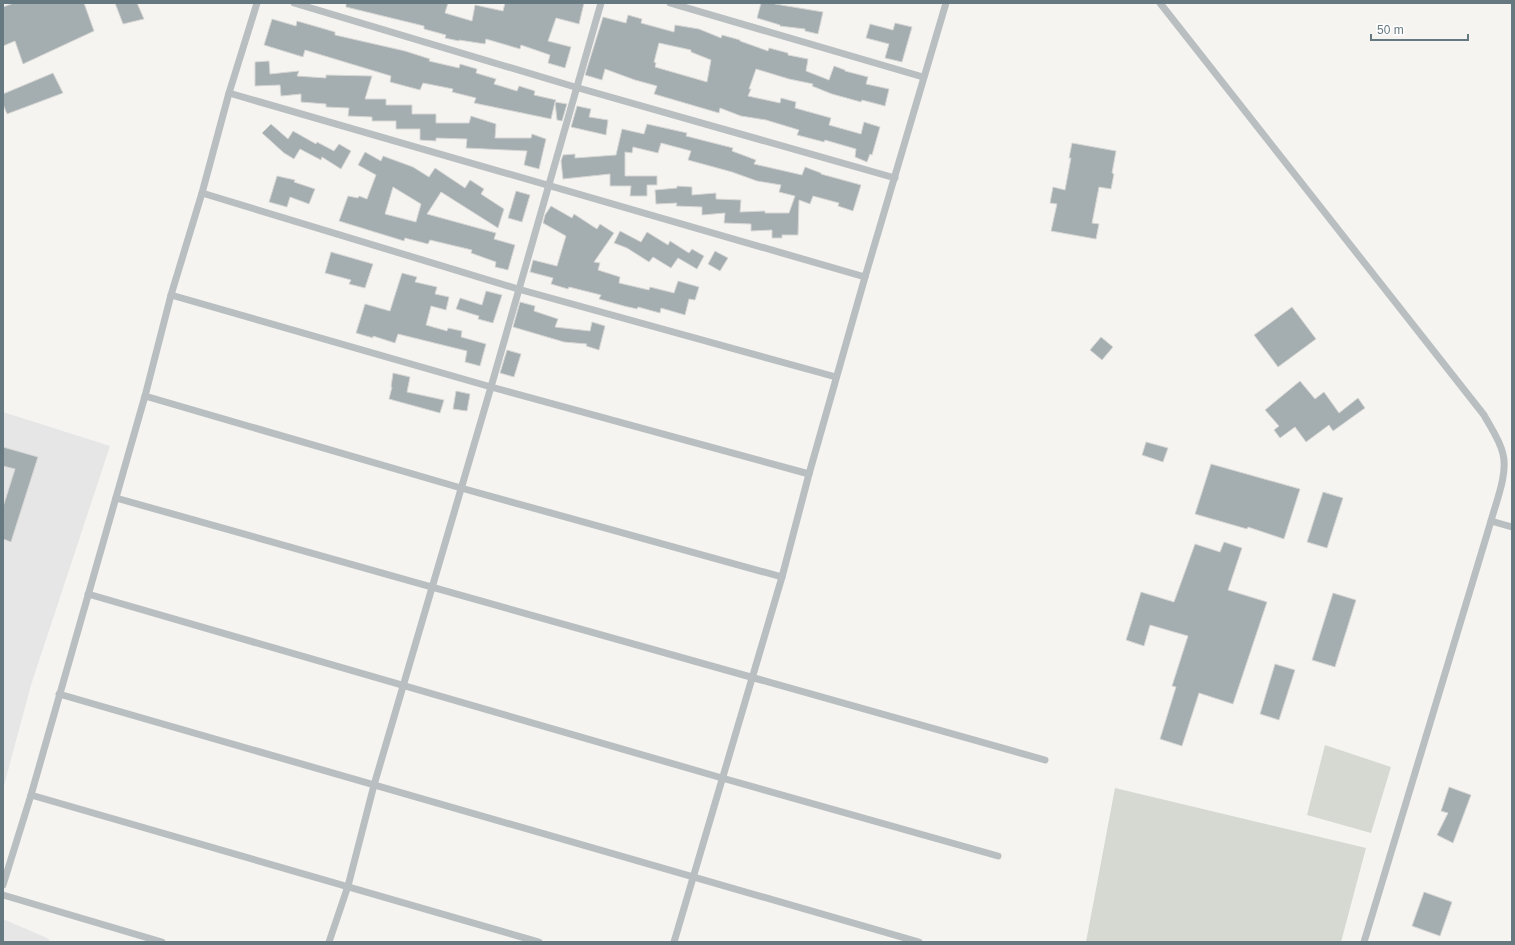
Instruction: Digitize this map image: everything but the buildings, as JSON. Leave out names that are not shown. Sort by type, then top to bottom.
[{"type":"street","points":[[3,885],[31,795],[116,498],[145,396],[171,295],[202,193],[229,93],[257,3]]},
{"type":"street","points":[[294,3],[575,87],[895,178]]},
{"type":"street","points":[[329,942],[348,886],[374,785],[491,387],[575,87],[601,3]]},
{"type":"street","points":[[670,3],[923,76]]},
{"type":"street","points":[[674,942],[782,577],[836,377],[895,178],[923,76],[946,3]]},
{"type":"street","points":[[1160,3],[1484,415],[1497,438],[1503,454],[1505,468],[1491,521],[1364,942]]},
{"type":"street","points":[[229,93],[865,277]]},
{"type":"street","points":[[202,193],[518,288],[836,377]]},
{"type":"street","points":[[171,295],[491,387],[809,474]]},
{"type":"street","points":[[145,396],[461,488],[782,577]]},
{"type":"street","points":[[116,498],[1045,760]]},
{"type":"street","points":[[1491,521],[1512,527]]},
{"type":"street","points":[[88,594],[722,778],[998,856]]},
{"type":"street","points":[[59,694],[919,942]]},
{"type":"street","points":[[31,795],[539,942]]},
{"type":"street","points":[[3,895],[162,942]]},
{"type":"shaded area","points":[[3,412],[110,446],[31,685],[3,789]]},
{"type":"shaded area","points":[[1325,745],[1391,767],[1371,833],[1307,815]]},
{"type":"shaded area","points":[[1115,788],[1366,848],[1341,942],[1086,942]]},
{"type":"shaded area","points":[[3,919],[47,938],[51,942],[3,942]]}]
